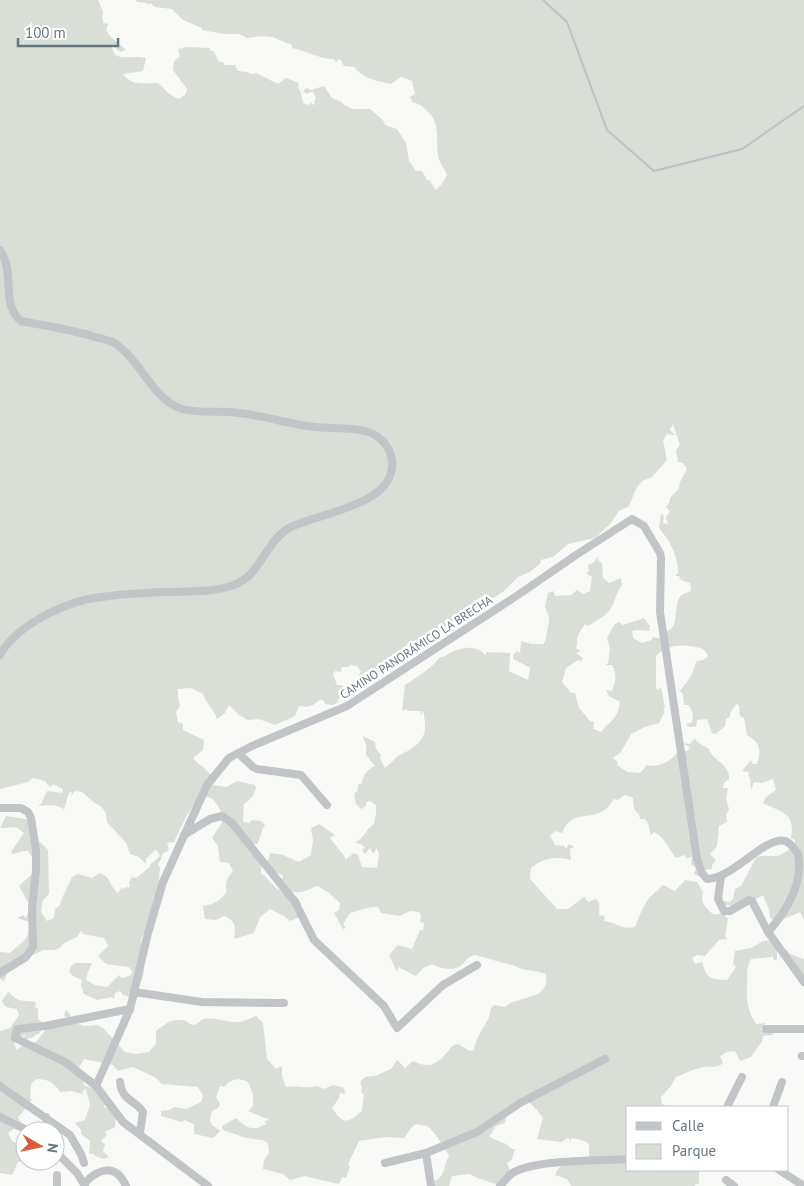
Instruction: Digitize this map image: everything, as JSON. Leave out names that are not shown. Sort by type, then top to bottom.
[{"type":"street","points":[[0,250],[6,260],[5,298],[7,307],[14,317],[21,321],[72,330],[114,343],[125,353],[157,391],[174,406],[189,410],[239,412],[313,427],[365,431],[375,435],[385,443],[390,451],[392,468],[388,480],[380,491],[366,499],[289,529],[279,536],[250,575],[243,581],[232,586],[203,590],[127,594],[90,599],[73,604],[36,620],[21,630],[0,655]]},
{"type":"street","name":"CAMINO PANORÁMICO LA BRECHA","points":[[96,1086],[130,1009],[163,882],[207,785],[229,758],[347,706],[632,520],[644,526],[660,553],[660,612],[697,859],[702,873],[707,879],[721,876]]},
{"type":"street","points":[[238,753],[257,770],[301,775],[326,805]]},
{"type":"street","points":[[0,808],[21,808],[28,812],[31,818],[36,850],[32,908],[33,947],[26,957],[0,973]]},
{"type":"street","points":[[184,834],[210,819],[222,816],[232,823],[295,902],[314,940],[384,1006],[397,1028],[442,985],[477,965]]},
{"type":"street","points":[[768,932],[790,908],[798,889],[802,865],[797,852],[790,844],[784,841],[778,841],[757,852],[721,876],[718,899],[724,911],[730,911],[749,900],[752,901],[768,932],[804,982]]},
{"type":"street","points":[[134,992],[202,1002],[284,1003]]},
{"type":"street","points":[[130,1009],[45,1026],[17,1029],[16,1038],[65,1062],[96,1086],[123,1122],[140,1133],[204,1185]]},
{"type":"street","points":[[766,1029],[804,1029]]},
{"type":"street","points":[[385,1163],[426,1153],[477,1132],[520,1102],[605,1058]]},
{"type":"street","points":[[728,1106],[742,1077]]},
{"type":"street","points":[[120,1082],[120,1088],[127,1100],[141,1108],[143,1112],[140,1133]]},
{"type":"street","points":[[773,1106],[782,1082]]},
{"type":"street","points":[[0,1086],[70,1135],[84,1163]]},
{"type":"street","points":[[0,1117],[15,1124]]},
{"type":"street","points":[[46,1117],[47,1121]]},
{"type":"street","points":[[426,1153],[431,1186]]},
{"type":"street","points":[[500,1186],[512,1174],[528,1167],[550,1163],[626,1159]]},
{"type":"street","points":[[65,1161],[84,1185],[91,1176],[112,1170],[118,1173],[126,1186]]},
{"type":"street","points":[[781,1171],[804,1186]]},
{"type":"street","points":[[57,1175],[57,1186]]},
{"type":"street","points":[[726,1180],[734,1186]]},
{"type":"green space","points":[[0,0],[98,0],[103,12],[103,23],[108,24],[106,30],[126,50],[120,52],[114,46],[111,46],[115,55],[146,58],[143,71],[123,74],[126,78],[134,82],[158,83],[179,99],[186,94],[187,89],[173,70],[174,61],[180,57],[178,49],[187,47],[209,48],[211,51],[214,51],[218,61],[223,62],[225,65],[235,65],[238,71],[251,74],[256,73],[278,84],[286,78],[299,83],[298,87],[303,103],[309,105],[312,102],[313,105],[315,104],[316,98],[313,92],[308,94],[303,92],[306,88],[311,90],[324,86],[332,98],[353,109],[370,109],[383,120],[385,125],[397,129],[406,143],[409,161],[416,171],[422,171],[427,180],[432,181],[430,182],[436,190],[447,175],[438,155],[435,122],[426,110],[417,103],[413,103],[410,97],[415,94],[412,81],[401,77],[391,84],[375,80],[362,75],[354,67],[344,66],[340,59],[336,62],[334,59],[323,58],[292,48],[291,44],[268,36],[247,38],[239,34],[224,34],[202,30],[202,28],[183,20],[172,9],[155,7],[150,3],[148,5],[136,0],[804,0],[804,920],[800,912],[779,922],[770,918],[763,895],[732,906],[720,904],[724,901],[730,902],[735,889],[741,886],[756,858],[780,855],[794,847],[795,840],[791,838],[792,829],[789,818],[781,811],[763,803],[766,797],[776,790],[773,779],[762,783],[754,782],[751,790],[749,773],[742,771],[751,760],[753,764],[757,764],[759,747],[747,735],[744,718],[740,716],[739,705],[736,704],[730,716],[726,719],[725,726],[716,734],[712,733],[707,719],[697,720],[696,727],[688,727],[686,724],[692,722],[693,714],[689,705],[684,705],[683,694],[678,689],[681,690],[690,678],[697,661],[703,660],[708,656],[704,650],[697,647],[674,646],[656,656],[656,687],[657,690],[661,687],[665,708],[663,710],[665,712],[659,723],[631,734],[621,752],[613,758],[618,762],[617,765],[627,772],[640,773],[647,765],[661,764],[669,760],[679,750],[687,751],[690,748],[682,743],[690,744],[695,738],[697,742],[709,749],[729,774],[729,779],[724,783],[723,788],[728,788],[726,799],[729,809],[726,815],[727,822],[719,826],[717,846],[710,854],[716,860],[712,865],[712,869],[705,870],[698,876],[694,874],[696,868],[691,864],[692,857],[686,858],[685,855],[676,858],[658,834],[654,832],[651,835],[648,823],[645,819],[640,819],[639,814],[634,809],[633,798],[625,795],[618,800],[614,799],[606,809],[598,814],[575,818],[570,821],[562,833],[555,831],[550,836],[555,845],[564,846],[566,849],[569,844],[574,847],[570,849],[571,860],[560,858],[540,862],[531,868],[530,879],[557,909],[568,909],[584,897],[588,902],[596,899],[599,904],[599,915],[605,916],[604,921],[630,928],[635,927],[649,898],[663,885],[675,891],[685,880],[697,882],[703,892],[702,899],[706,908],[714,915],[723,913],[728,919],[725,936],[728,939],[719,940],[705,956],[697,955],[692,958],[695,964],[702,962],[708,975],[713,978],[727,980],[736,967],[733,964],[735,951],[751,948],[763,941],[779,940],[781,944],[777,952],[777,960],[774,960],[772,955],[771,957],[751,959],[747,972],[747,1001],[751,1015],[756,1024],[766,1023],[760,1030],[766,1031],[771,1029],[773,1035],[763,1036],[762,1042],[751,1057],[740,1061],[735,1051],[727,1052],[720,1056],[723,1063],[716,1067],[700,1068],[675,1078],[671,1086],[661,1097],[662,1104],[667,1106],[626,1106],[626,1171],[699,1171],[699,1183],[694,1186],[571,1186],[567,1179],[555,1175],[565,1162],[577,1165],[589,1158],[589,1144],[582,1140],[571,1138],[571,1141],[568,1138],[561,1142],[537,1139],[543,1118],[529,1102],[507,1113],[505,1123],[496,1126],[489,1137],[515,1149],[512,1159],[507,1163],[510,1171],[503,1186],[469,1174],[452,1176],[449,1186],[433,1186],[434,1181],[441,1177],[449,1156],[440,1140],[430,1128],[416,1124],[404,1138],[386,1137],[359,1141],[348,1164],[350,1166],[346,1178],[342,1177],[339,1184],[304,1176],[290,1180],[283,1174],[263,1169],[264,1160],[269,1153],[268,1144],[263,1140],[246,1138],[223,1130],[222,1126],[236,1118],[250,1128],[257,1128],[266,1124],[264,1121],[270,1120],[248,1111],[253,1106],[253,1094],[248,1082],[235,1080],[229,1082],[224,1087],[220,1086],[216,1097],[220,1104],[218,1108],[212,1111],[210,1120],[212,1125],[220,1131],[213,1138],[194,1134],[194,1124],[184,1120],[182,1122],[161,1116],[161,1111],[175,1107],[186,1109],[201,1102],[203,1096],[198,1087],[162,1084],[156,1078],[133,1067],[118,1071],[113,1065],[84,1059],[79,1067],[84,1085],[94,1089],[106,1101],[104,1107],[111,1107],[116,1114],[115,1127],[105,1132],[107,1135],[101,1141],[105,1144],[103,1151],[109,1157],[104,1159],[94,1154],[89,1154],[90,1141],[81,1134],[81,1130],[75,1123],[85,1120],[90,1105],[86,1089],[82,1091],[83,1094],[71,1091],[60,1092],[50,1082],[36,1079],[31,1084],[30,1098],[32,1100],[18,1117],[20,1121],[15,1121],[15,1128],[8,1133],[15,1143],[15,1168],[12,1175],[0,1173],[0,1031],[10,1028],[19,1015],[17,1009],[6,1007],[2,1001],[8,992],[19,1000],[36,1002],[35,1007],[38,1009],[38,1019],[42,1022],[36,1024],[41,1028],[40,1033],[24,1040],[25,1034],[14,1043],[17,1050],[23,1045],[26,1048],[31,1043],[36,1042],[46,1029],[68,1022],[64,1015],[66,1010],[74,1022],[84,1026],[97,1025],[103,1028],[125,1052],[136,1054],[149,1052],[156,1044],[156,1031],[171,1021],[183,1020],[194,1025],[204,1019],[238,1022],[256,1016],[263,1023],[267,1059],[276,1069],[282,1067],[282,1076],[286,1087],[317,1086],[324,1089],[333,1085],[344,1088],[345,1094],[340,1093],[332,1108],[339,1117],[346,1121],[362,1111],[364,1094],[361,1092],[360,1082],[365,1077],[375,1076],[391,1069],[397,1060],[405,1068],[413,1061],[431,1065],[440,1060],[452,1046],[458,1044],[470,1051],[474,1050],[477,1039],[494,1005],[505,1007],[518,1000],[533,996],[543,989],[546,983],[546,974],[521,969],[475,955],[467,959],[459,967],[452,969],[432,964],[423,968],[416,976],[398,967],[397,972],[389,955],[398,945],[412,949],[424,925],[423,922],[420,922],[421,915],[419,912],[410,911],[400,916],[381,913],[378,907],[371,907],[350,913],[343,924],[346,928],[343,929],[334,913],[339,910],[340,903],[328,892],[317,886],[301,892],[292,892],[278,882],[283,878],[282,875],[273,872],[266,862],[269,859],[270,853],[283,855],[299,862],[311,855],[313,840],[311,828],[319,824],[335,835],[330,838],[345,857],[345,860],[354,853],[358,855],[362,867],[377,868],[379,854],[377,848],[374,853],[370,848],[365,854],[362,850],[365,848],[355,842],[361,839],[374,824],[376,814],[376,805],[370,801],[366,802],[366,806],[361,809],[356,804],[354,793],[357,792],[358,785],[362,783],[366,773],[375,766],[366,755],[366,745],[363,736],[375,742],[376,749],[381,755],[380,758],[385,768],[398,756],[419,743],[425,728],[423,710],[421,715],[420,711],[409,711],[406,709],[402,711],[405,685],[429,669],[440,657],[458,649],[476,649],[485,655],[487,652],[510,653],[509,671],[528,680],[530,668],[513,659],[513,655],[517,651],[520,653],[521,641],[543,644],[545,641],[549,622],[545,607],[548,593],[553,591],[555,596],[571,595],[577,590],[583,594],[590,591],[592,577],[586,573],[589,571],[588,565],[593,563],[599,556],[598,560],[602,564],[603,578],[609,583],[621,578],[622,585],[609,611],[602,618],[588,626],[585,624],[575,648],[581,651],[576,653],[583,658],[581,661],[578,660],[566,668],[562,682],[571,693],[575,693],[579,708],[590,721],[594,722],[593,729],[601,732],[613,719],[620,702],[609,696],[606,690],[612,691],[615,681],[615,672],[612,665],[606,665],[610,649],[607,638],[614,625],[619,622],[623,625],[644,618],[651,631],[632,631],[633,638],[642,643],[652,640],[653,637],[662,639],[665,632],[674,625],[679,598],[691,591],[690,583],[681,580],[679,576],[675,576],[678,573],[678,566],[675,554],[667,538],[659,528],[661,513],[664,516],[663,523],[668,524],[666,518],[670,511],[666,507],[670,498],[679,488],[687,469],[683,463],[678,462],[676,450],[680,445],[673,424],[670,430],[675,435],[667,434],[663,440],[667,460],[652,477],[642,481],[636,489],[629,506],[619,511],[610,524],[595,538],[568,544],[553,557],[541,560],[540,564],[528,573],[518,577],[504,591],[490,600],[486,600],[475,610],[449,624],[443,631],[405,647],[366,682],[362,690],[357,681],[361,671],[357,666],[342,667],[341,672],[335,671],[333,674],[337,685],[342,685],[347,690],[343,698],[339,697],[338,702],[333,705],[325,704],[324,701],[320,700],[310,706],[299,706],[295,716],[275,725],[259,719],[248,720],[239,715],[229,705],[225,713],[217,719],[203,694],[191,688],[178,689],[180,706],[176,712],[178,722],[183,724],[183,730],[204,740],[203,750],[193,758],[210,774],[213,774],[213,785],[226,787],[237,781],[255,785],[256,788],[253,796],[244,804],[243,822],[261,821],[265,825],[257,844],[250,843],[249,851],[261,863],[261,874],[277,889],[297,897],[301,903],[302,913],[300,917],[290,921],[270,909],[260,917],[254,933],[234,939],[235,927],[231,920],[224,916],[216,920],[205,919],[203,906],[220,900],[227,891],[227,880],[233,871],[229,863],[220,862],[218,846],[212,838],[224,816],[213,799],[200,795],[186,817],[174,842],[167,843],[169,850],[162,854],[158,864],[160,868],[158,891],[151,918],[141,939],[144,973],[137,993],[139,996],[134,1002],[132,997],[123,995],[120,991],[115,993],[114,999],[111,997],[97,1000],[84,994],[81,986],[82,980],[69,972],[71,966],[75,963],[92,963],[86,980],[95,985],[107,987],[119,975],[122,978],[131,975],[132,971],[129,967],[106,964],[98,956],[108,946],[104,938],[83,934],[81,931],[77,937],[64,943],[61,947],[55,950],[43,950],[10,967],[4,981],[0,979],[0,952],[10,953],[24,940],[28,933],[30,922],[17,918],[23,915],[26,918],[30,906],[19,886],[34,872],[37,863],[28,851],[13,854],[11,852],[24,833],[16,827],[0,828],[6,816],[32,820],[37,839],[48,850],[49,894],[43,900],[41,912],[47,921],[54,918],[55,909],[60,905],[72,877],[78,874],[92,878],[99,873],[108,879],[118,893],[122,887],[124,889],[130,887],[129,882],[132,877],[136,878],[160,856],[158,851],[155,850],[146,859],[146,864],[139,857],[130,854],[126,843],[107,822],[102,807],[82,792],[75,791],[71,796],[72,791],[69,793],[64,809],[54,805],[38,806],[41,804],[47,791],[63,793],[63,789],[53,784],[50,787],[45,781],[33,778],[28,782],[0,789]]},
{"type":"green space","points":[[786,949],[790,954],[804,959],[804,978],[782,954]]},
{"type":"waterway","points":[[543,0],[567,22],[607,130],[654,171],[742,149],[804,106]]}]
